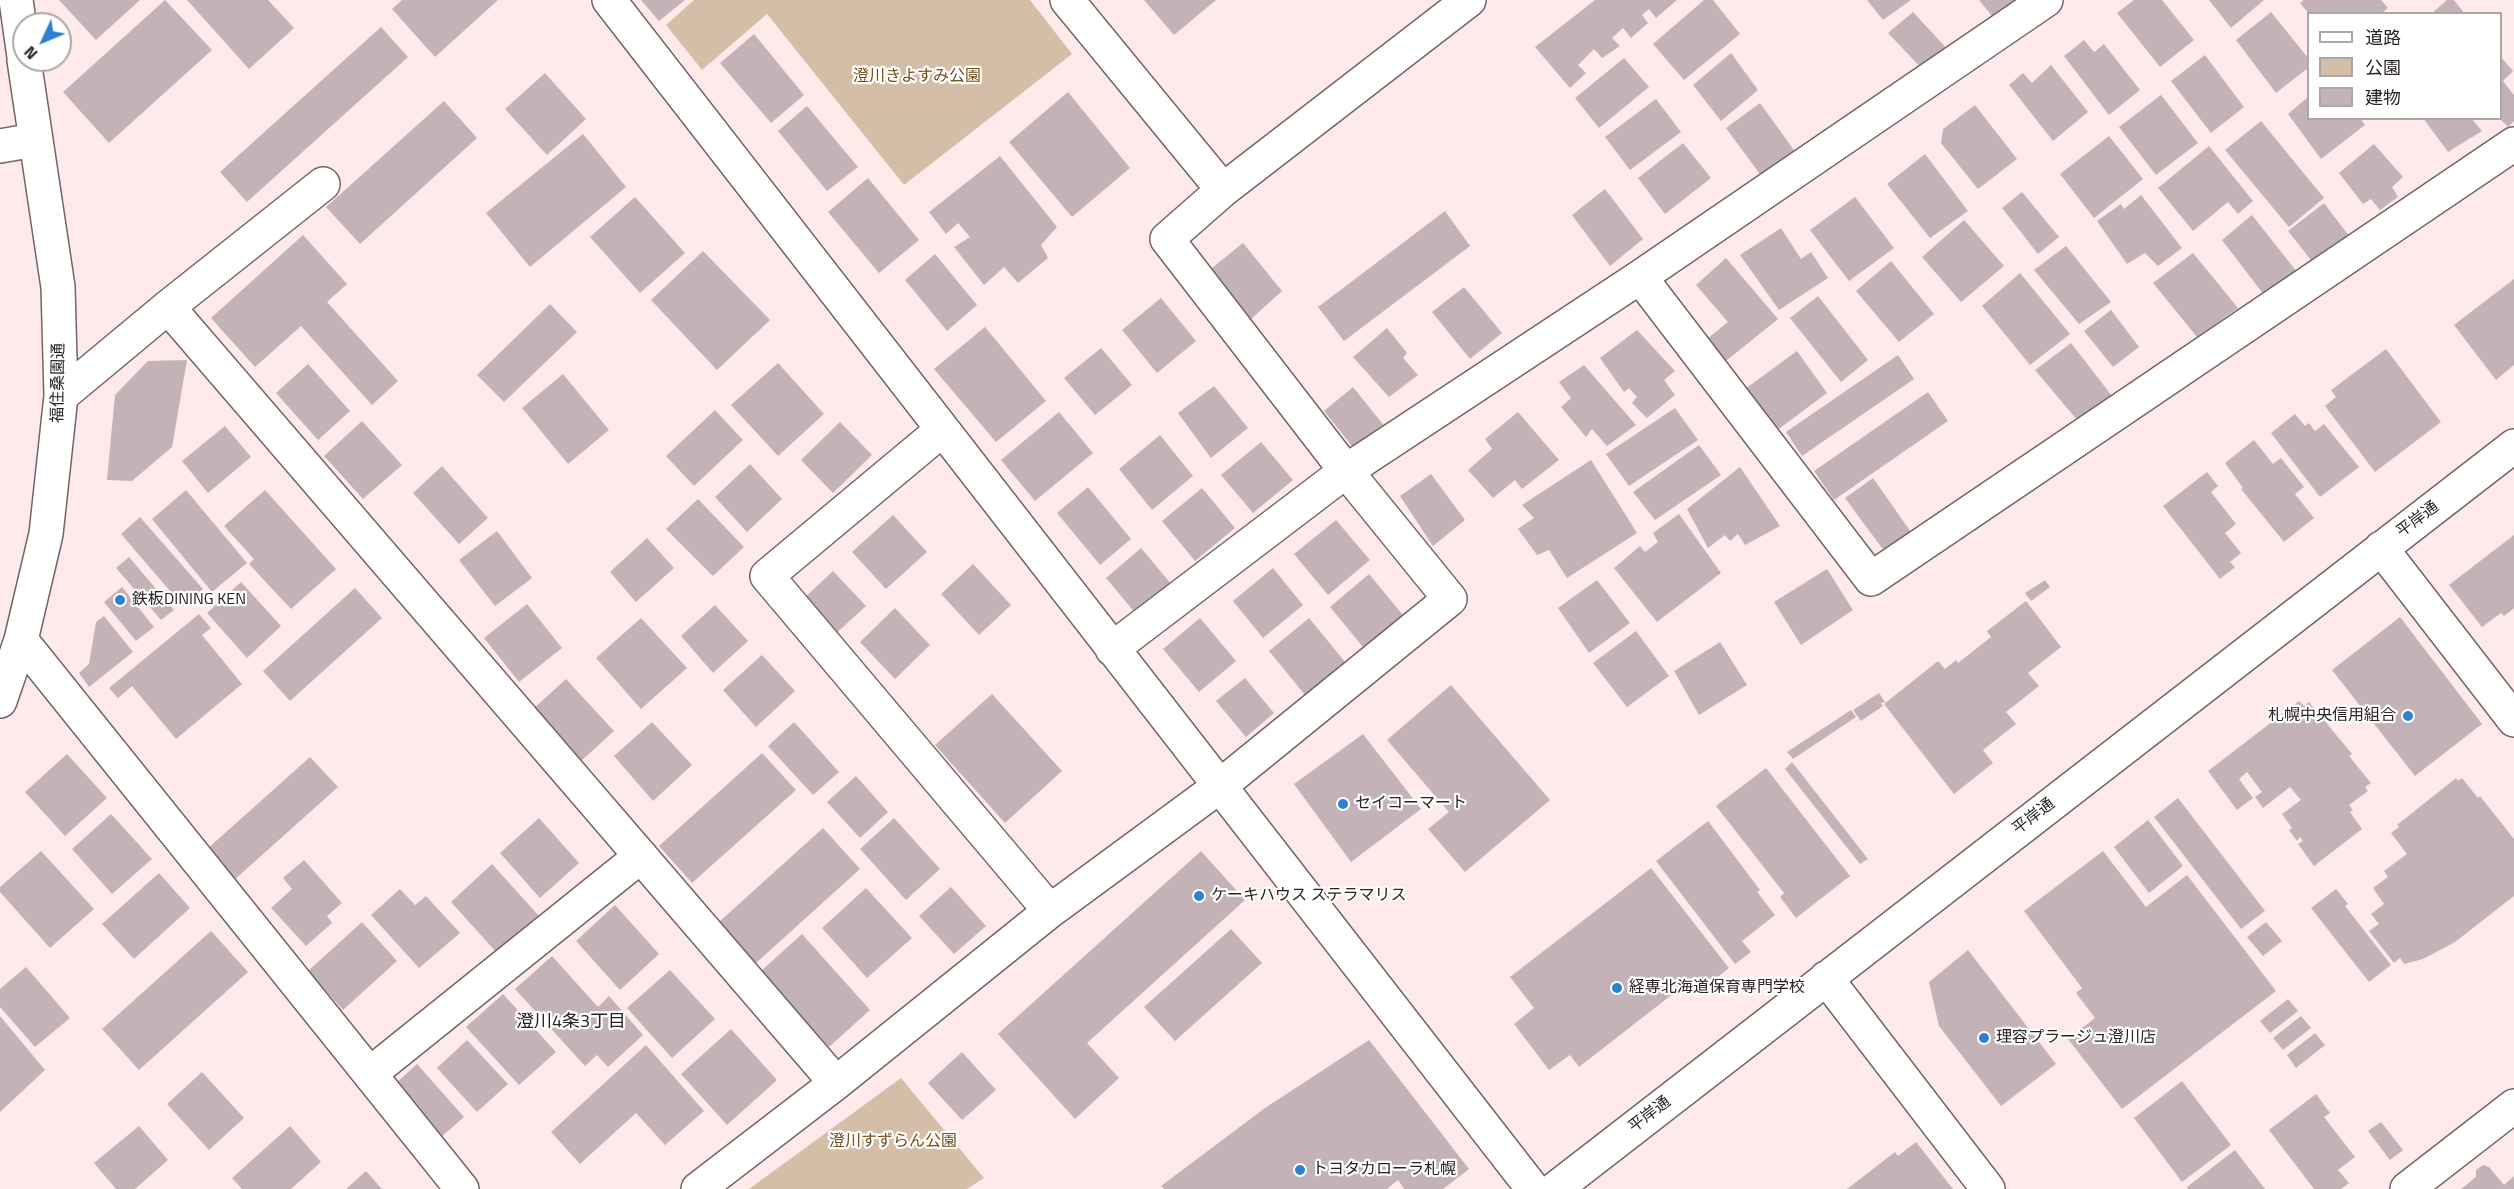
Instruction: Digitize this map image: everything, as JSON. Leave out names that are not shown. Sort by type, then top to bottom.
[{"type":"street","points":[[609,0],[1533,1189]]},
{"type":"street","points":[[1067,0],[1223,190]]},
{"type":"street","points":[[698,1189],[836,1083],[1050,911],[1220,786],[1450,599],[1346,471],[1167,239],[1223,190],[1469,0]]},
{"type":"street","points":[[1112,649],[1346,471],[1640,277],[2046,0]]},
{"type":"street","name":"福住桑園通","points":[[0,701],[21,640],[46,534],[61,396],[58,286],[26,72]]},
{"type":"street","points":[[0,146],[35,140]]},
{"type":"street","points":[[1640,277],[1871,579],[2514,144]]},
{"type":"street","points":[[61,396],[168,307],[323,184]]},
{"type":"street","points":[[168,307],[836,1083]]},
{"type":"street","points":[[942,430],[767,576],[1050,911]]},
{"type":"street","name":"平岸通","points":[[1555,1189],[2514,446]]},
{"type":"street","points":[[2381,548],[2514,720]]},
{"type":"street","points":[[21,640],[462,1189]]},
{"type":"street","points":[[371,1073],[641,856]]},
{"type":"street","points":[[1827,978],[1989,1189]]},
{"type":"street","points":[[2407,1189],[2514,1106]]},
{"type":"green space","name":"澄川きよすみ公園","points":[[694,0],[1030,0],[1072,54],[904,185],[767,14],[702,70],[666,25]]},
{"type":"green space","name":"澄川すずらん公園","points":[[901,1078],[984,1178],[967,1189],[749,1189]]},
{"type":"building","points":[[59,0],[140,0],[96,40]]},
{"type":"building","points":[[165,0],[212,50],[109,143],[63,92]]},
{"type":"building","points":[[187,0],[268,0],[294,28],[249,69]]},
{"type":"building","points":[[402,0],[498,0],[435,57],[392,9]]},
{"type":"building","points":[[641,0],[685,0],[659,21]]},
{"type":"building","points":[[1144,0],[1216,0],[1174,35]]},
{"type":"building","points":[[1595,0],[1677,0],[1656,18],[1649,9],[1642,15],[1648,23],[1631,38],[1623,28],[1612,38],[1620,46],[1602,58],[1594,49],[1578,65],[1586,73],[1570,88],[1535,47]]},
{"type":"building","points":[[1704,0],[1713,0],[1740,34],[1684,80],[1653,44]]},
{"type":"building","points":[[1867,0],[1911,0],[1883,20]]},
{"type":"building","points":[[1979,0],[2020,0],[1995,20]]},
{"type":"building","points":[[2134,0],[2162,0],[2194,40],[2160,67],[2117,13]]},
{"type":"building","points":[[2209,0],[2264,0],[2231,28]]},
{"type":"building","points":[[2304,0],[2381,0],[2388,8],[2383,12],[2307,12],[2300,3]]},
{"type":"building","points":[[2447,0],[2454,0],[2463,12],[2433,12]]},
{"type":"building","points":[[1913,12],[1951,53],[1926,73],[1888,33]]},
{"type":"building","points":[[2271,12],[2307,57],[2307,69],[2276,93],[2236,40]]},
{"type":"building","points":[[381,27],[408,57],[247,202],[220,172]]},
{"type":"building","points":[[754,34],[804,95],[771,123],[720,63]]},
{"type":"building","points":[[2084,40],[2094,52],[2104,44],[2140,90],[2109,115],[2064,56]]},
{"type":"building","points":[[1731,53],[1758,90],[1721,121],[1693,85]]},
{"type":"building","points":[[2205,55],[2244,107],[2211,133],[2171,81]]},
{"type":"building","points":[[1624,58],[1649,87],[1599,128],[1575,98]]},
{"type":"building","points":[[2502,58],[2513,71],[2503,81],[2514,95],[2514,121],[2508,127],[2501,120]]},
{"type":"building","points":[[2051,65],[2088,112],[2053,141],[2009,85],[2023,73],[2032,83]]},
{"type":"building","points":[[545,73],[586,119],[547,155],[505,109]]},
{"type":"building","points":[[1068,92],[1130,168],[1072,217],[1009,142]]},
{"type":"building","points":[[2161,95],[2198,143],[2156,175],[2119,127]]},
{"type":"building","points":[[2307,98],[2307,120],[2361,120],[2365,125],[2321,159],[2288,114]]},
{"type":"building","points":[[1656,99],[1681,132],[1630,170],[1605,137]]},
{"type":"building","points":[[444,101],[477,138],[360,244],[326,207]]},
{"type":"building","points":[[1760,103],[1796,153],[1762,177],[1726,128]]},
{"type":"building","points":[[1975,105],[2017,159],[1978,189],[1941,143],[1943,129]]},
{"type":"building","points":[[807,106],[858,167],[827,191],[778,131]]},
{"type":"building","points":[[2424,120],[2473,120],[2482,131],[2448,152]]},
{"type":"building","points":[[2261,121],[2324,198],[2289,227],[2225,150]]},
{"type":"building","points":[[583,134],[626,187],[530,267],[486,213]]},
{"type":"building","points":[[2109,136],[2143,179],[2094,218],[2060,174]]},
{"type":"building","points":[[1683,143],[1711,178],[1665,214],[1638,178]]},
{"type":"building","points":[[2374,144],[2403,177],[2392,187],[2398,197],[2380,210],[2371,199],[2363,204],[2339,173]]},
{"type":"building","points":[[2209,146],[2253,201],[2238,214],[2228,202],[2193,231],[2158,188]]},
{"type":"building","points":[[1925,154],[1968,211],[1930,238],[1887,184]]},
{"type":"building","points":[[1000,156],[1057,227],[1041,245],[1048,258],[1018,283],[1004,267],[984,285],[954,247],[970,237],[958,223],[946,234],[929,212]]},
{"type":"building","points":[[868,178],[919,240],[879,273],[828,212]]},
{"type":"building","points":[[1605,189],[1643,239],[1610,266],[1572,215]]},
{"type":"building","points":[[2022,192],[2059,237],[2038,254],[2002,208]]},
{"type":"building","points":[[2141,195],[2182,248],[2158,266],[2145,253],[2127,264],[2097,221],[2121,204],[2124,209]]},
{"type":"building","points":[[635,197],[685,253],[640,293],[590,237]]},
{"type":"building","points":[[1855,197],[1894,248],[1849,281],[1810,230]]},
{"type":"building","points":[[2324,203],[2358,248],[2322,274],[2288,231]]},
{"type":"building","points":[[1445,211],[1470,246],[1344,341],[1318,307]]},
{"type":"building","points":[[2252,215],[2301,277],[2271,304],[2222,240]]},
{"type":"building","points":[[1964,220],[2004,266],[1961,302],[1922,257]]},
{"type":"building","points":[[1781,228],[1801,259],[1811,252],[1828,278],[1779,310],[1740,255]]},
{"type":"building","points":[[303,235],[347,284],[327,302],[398,381],[372,405],[301,326],[255,367],[211,318]]},
{"type":"building","points":[[1243,243],[1282,291],[1251,319],[1212,268]]},
{"type":"building","points":[[2066,246],[2111,302],[2079,324],[2034,270]]},
{"type":"building","points":[[703,251],[770,320],[717,370],[651,300]]},
{"type":"building","points":[[2193,253],[2238,308],[2197,337],[2153,283]]},
{"type":"building","points":[[935,254],[977,305],[947,331],[905,280]]},
{"type":"building","points":[[1726,258],[1778,319],[1726,361],[1707,339],[1728,322],[1696,285]]},
{"type":"building","points":[[1891,261],[1934,314],[1899,342],[1856,291]]},
{"type":"building","points":[[2020,273],[2070,334],[2030,365],[1982,306]]},
{"type":"building","points":[[2514,279],[2514,365],[2496,380],[2454,325]]},
{"type":"building","points":[[1464,287],[1502,333],[1470,359],[1432,312]]},
{"type":"building","points":[[1818,296],[1868,360],[1841,382],[1790,318]]},
{"type":"building","points":[[1161,298],[1196,341],[1157,373],[1122,330]]},
{"type":"building","points":[[550,304],[577,332],[504,402],[477,375]]},
{"type":"building","points":[[2111,310],[2139,347],[2113,367],[2084,331]]},
{"type":"building","points":[[985,327],[1046,401],[996,442],[934,369]]},
{"type":"building","points":[[1387,328],[1407,353],[1403,358],[1418,375],[1389,397],[1353,357]]},
{"type":"building","points":[[1637,330],[1675,371],[1664,380],[1675,395],[1647,418],[1632,403],[1637,397],[1629,388],[1624,392],[1600,358]]},
{"type":"building","points":[[2071,343],[2116,401],[2083,427],[2035,370]]},
{"type":"building","points":[[1101,348],[1132,385],[1095,415],[1064,378]]},
{"type":"building","points":[[2386,349],[2441,422],[2375,472],[2325,406],[2336,397],[2331,390]]},
{"type":"building","points":[[1797,351],[1827,393],[1776,431],[1745,389]]},
{"type":"building","points":[[1898,355],[1914,379],[1802,456],[1786,432]]},
{"type":"building","points":[[187,360],[172,447],[132,481],[107,480],[115,395],[148,361]]},
{"type":"building","points":[[778,363],[824,414],[778,456],[731,405]]},
{"type":"building","points":[[308,364],[350,411],[318,440],[276,393]]},
{"type":"building","points":[[1584,365],[1636,425],[1607,446],[1592,429],[1586,437],[1561,407],[1571,398],[1559,382]]},
{"type":"building","points":[[563,374],[609,430],[568,464],[522,408]]},
{"type":"building","points":[[1214,386],[1248,428],[1211,458],[1178,413]]},
{"type":"building","points":[[1353,387],[1390,433],[1360,456],[1324,411]]},
{"type":"building","points":[[1928,392],[1948,421],[1834,500],[1814,471]]},
{"type":"building","points":[[1675,408],[1698,440],[1629,486],[1606,454]]},
{"type":"building","points":[[715,410],[743,440],[694,486],[666,456]]},
{"type":"building","points":[[1059,412],[1093,453],[1035,501],[1001,460]]},
{"type":"building","points":[[1518,412],[1559,460],[1522,489],[1515,480],[1493,498],[1468,470],[1492,449],[1485,439]]},
{"type":"building","points":[[2295,414],[2305,426],[2309,423],[2315,431],[2324,424],[2359,467],[2320,497],[2271,433]]},
{"type":"building","points":[[362,421],[402,465],[363,499],[324,456]]},
{"type":"building","points":[[840,422],[872,455],[833,493],[801,460]]},
{"type":"building","points":[[225,426],[251,457],[208,493],[182,461]]},
{"type":"building","points":[[1160,435],[1193,476],[1152,510],[1119,469]]},
{"type":"building","points":[[2254,440],[2273,464],[2281,458],[2304,487],[2295,494],[2314,518],[2284,542],[2241,489],[2243,488],[2225,463]]},
{"type":"building","points":[[1261,442],[1293,480],[1253,513],[1221,475]]},
{"type":"building","points":[[1699,445],[1721,475],[1655,520],[1633,492]]},
{"type":"building","points":[[1591,460],[1637,533],[1567,578],[1549,550],[1537,555],[1518,529],[1534,518],[1522,505]]},
{"type":"building","points":[[750,464],[782,499],[747,532],[715,497]]},
{"type":"building","points":[[442,466],[488,518],[459,544],[413,493]]},
{"type":"building","points":[[1740,467],[1780,526],[1745,545],[1738,534],[1730,541],[1725,535],[1708,548],[1687,509]]},
{"type":"building","points":[[2207,472],[2218,486],[2211,492],[2236,524],[2225,533],[2241,553],[2230,562],[2235,567],[2220,579],[2163,506]]},
{"type":"building","points":[[1431,474],[1465,520],[1433,546],[1400,496]]},
{"type":"building","points":[[1873,478],[1920,545],[1893,563],[1845,498]]},
{"type":"building","points":[[1088,487],[1131,539],[1100,565],[1057,513]]},
{"type":"building","points":[[1202,488],[1235,528],[1195,561],[1162,521]]},
{"type":"building","points":[[186,490],[247,563],[212,592],[152,519]]},
{"type":"building","points":[[265,490],[336,569],[291,609],[249,564],[254,559],[224,526]]},
{"type":"building","points":[[698,499],[744,547],[713,576],[666,529]]},
{"type":"building","points":[[1679,514],[1721,573],[1657,622],[1614,568],[1640,546],[1645,552],[1658,542],[1653,533]]},
{"type":"building","points":[[893,515],[927,552],[886,589],[852,552]]},
{"type":"building","points":[[140,517],[203,589],[183,606],[121,534]]},
{"type":"building","points":[[1336,520],[1370,560],[1328,595],[1294,554]]},
{"type":"building","points":[[497,531],[532,578],[495,606],[459,560]]},
{"type":"building","points":[[2514,535],[2514,608],[2504,616],[2501,613],[2482,627],[2449,585]]},
{"type":"building","points":[[647,538],[674,568],[636,602],[610,572]]},
{"type":"building","points":[[1141,548],[1172,585],[1137,615],[1106,578]]},
{"type":"building","points":[[129,557],[174,610],[161,620],[116,568]]},
{"type":"building","points":[[973,564],[1011,605],[979,635],[941,594]]},
{"type":"building","points":[[1273,568],[1303,605],[1263,638],[1233,601]]},
{"type":"building","points":[[1827,569],[1853,610],[1801,645],[1774,602]]},
{"type":"building","points":[[833,571],[866,606],[831,638],[799,603]]},
{"type":"building","points":[[1369,574],[1407,620],[1368,653],[1330,607]]},
{"type":"building","points":[[1597,580],[1630,623],[1589,653],[1558,608]]},
{"type":"building","points":[[2045,580],[2050,587],[2031,601],[2025,593]]},
{"type":"building","points":[[241,582],[281,626],[247,658],[207,613]]},
{"type":"building","points":[[122,587],[154,627],[136,641],[104,602]]},
{"type":"building","points":[[355,588],[382,618],[290,701],[263,671]]},
{"type":"building","points":[[2026,601],[2061,647],[2028,673],[2039,686],[2006,712],[2016,724],[1983,750],[1993,763],[1954,794],[1884,704],[1938,661],[1945,669],[1956,660],[1958,663],[1991,637],[1987,631]]},
{"type":"building","points":[[527,604],[562,648],[519,682],[484,638]]},
{"type":"building","points":[[715,605],[748,641],[713,673],[681,636]]},
{"type":"building","points":[[895,608],[930,645],[895,679],[860,642]]},
{"type":"building","points":[[199,614],[211,628],[202,635],[242,684],[176,739],[132,686],[118,698],[109,688]]},
{"type":"building","points":[[104,616],[133,652],[89,687],[79,673],[89,664],[96,622]]},
{"type":"building","points":[[2400,617],[2482,724],[2415,776],[2332,670]]},
{"type":"building","points":[[641,618],[687,668],[641,709],[596,658]]},
{"type":"building","points":[[1200,618],[1236,661],[1199,692],[1163,649]]},
{"type":"building","points":[[1309,618],[1345,662],[1305,695],[1269,651]]},
{"type":"building","points":[[1636,631],[1669,676],[1627,707],[1593,663]]},
{"type":"building","points":[[1720,642],[1747,685],[1699,715],[1674,671]]},
{"type":"building","points":[[762,655],[795,691],[756,727],[723,690]]},
{"type":"building","points":[[1245,678],[1274,713],[1246,737],[1216,701]]},
{"type":"building","points":[[566,679],[614,731],[580,762],[532,710]]},
{"type":"building","points":[[1451,685],[1550,800],[1465,872],[1428,829],[1449,812],[1387,740]]},
{"type":"building","points":[[1879,693],[1885,702],[1881,703],[1883,706],[1861,721],[1853,710]]},
{"type":"building","points":[[992,694],[1062,771],[1005,823],[935,745]]},
{"type":"building","points":[[2299,701],[2304,706],[2309,702],[2352,754],[2349,756],[2371,783],[2365,787],[2368,791],[2349,805],[2353,810],[2350,812],[2362,829],[2314,866],[2298,844],[2303,841],[2300,837],[2297,841],[2289,830],[2292,828],[2282,814],[2301,800],[2290,787],[2263,808],[2255,797],[2262,792],[2247,772],[2239,779],[2253,798],[2237,810],[2208,771]]},
{"type":"building","points":[[1851,710],[1856,717],[1793,759],[1787,752]]},
{"type":"building","points":[[652,722],[692,765],[653,801],[614,756]]},
{"type":"building","points":[[794,722],[839,772],[813,795],[768,746]]},
{"type":"building","points":[[1363,734],[1421,809],[1351,862],[1294,784]]},
{"type":"building","points":[[762,753],[796,790],[692,883],[659,846]]},
{"type":"building","points":[[67,754],[107,798],[65,836],[25,792]]},
{"type":"building","points":[[310,757],[338,787],[233,881],[206,850]]},
{"type":"building","points":[[1792,762],[1868,859],[1860,864],[1785,769]]},
{"type":"building","points":[[1766,768],[1850,876],[1796,918],[1780,897],[1784,893],[1716,806]]},
{"type":"building","points":[[856,776],[888,812],[860,838],[827,802]]},
{"type":"building","points":[[2456,778],[2458,781],[2462,778],[2478,798],[2480,796],[2514,839],[2514,896],[2455,942],[2423,959],[2404,964],[2400,958],[2394,963],[2369,931],[2379,924],[2371,914],[2384,904],[2373,888],[2388,877],[2384,871],[2407,854],[2391,833],[2399,827],[2397,825]]},
{"type":"building","points":[[2178,798],[2265,911],[2241,929],[2154,817]]},
{"type":"building","points":[[111,814],[152,859],[112,894],[72,849]]},
{"type":"building","points":[[539,818],[579,863],[540,898],[500,853]]},
{"type":"building","points":[[894,818],[940,869],[906,900],[860,849]]},
{"type":"building","points":[[2148,820],[2183,866],[2149,893],[2114,847]]},
{"type":"building","points":[[1708,821],[1760,890],[1757,892],[1775,915],[1742,941],[1751,952],[1735,964],[1656,861]]},
{"type":"building","points":[[823,828],[860,869],[756,963],[719,922]]},
{"type":"building","points":[[41,851],[94,909],[50,948],[0,892],[0,887]]},
{"type":"building","points":[[1201,851],[1245,900],[1087,1043],[1119,1078],[1075,1119],[998,1034]]},
{"type":"building","points":[[2103,851],[2146,907],[2187,875],[2276,991],[2122,1109],[2068,1039],[2095,1018],[2076,993],[2082,988],[2024,911]]},
{"type":"building","points":[[304,860],[342,903],[327,916],[332,923],[306,946],[271,908],[292,889],[283,878]]},
{"type":"building","points":[[492,864],[539,916],[497,953],[451,902]]},
{"type":"building","points":[[1651,868],[1729,968],[1701,990],[1692,979],[1579,1067],[1570,1055],[1549,1070],[1514,1024],[1534,1008],[1510,977]]},
{"type":"building","points":[[159,873],[190,908],[134,959],[102,924]]},
{"type":"building","points":[[951,887],[986,926],[954,954],[919,916]]},
{"type":"building","points":[[866,888],[912,938],[867,978],[822,928]]},
{"type":"building","points":[[400,889],[415,905],[426,896],[460,933],[419,968],[371,915]]},
{"type":"building","points":[[2336,889],[2348,904],[2345,906],[2391,965],[2369,982],[2311,908]]},
{"type":"building","points":[[615,905],[659,954],[620,990],[576,941]]},
{"type":"building","points":[[362,922],[397,961],[343,1010],[308,971]]},
{"type":"building","points":[[2266,922],[2282,941],[2263,956],[2247,937]]},
{"type":"building","points":[[1231,929],[1262,963],[1175,1041],[1144,1007]]},
{"type":"building","points":[[211,931],[248,972],[139,1070],[102,1029]]},
{"type":"building","points":[[802,934],[870,1010],[829,1047],[761,971]]},
{"type":"building","points":[[1968,950],[2056,1064],[2001,1106],[1939,1026],[1929,982]]},
{"type":"building","points":[[552,956],[598,1007],[609,996],[643,1035],[608,1067],[597,1055],[585,1066],[515,989]]},
{"type":"building","points":[[26,967],[70,1018],[35,1047],[0,1007],[0,989]]},
{"type":"building","points":[[670,970],[715,1019],[672,1058],[627,1008]]},
{"type":"building","points":[[503,994],[556,1052],[519,1085],[466,1027]]},
{"type":"building","points":[[2288,999],[2298,1011],[2270,1033],[2260,1021]]},
{"type":"building","points":[[0,1016],[45,1070],[0,1112]]},
{"type":"building","points":[[2301,1016],[2311,1028],[2283,1050],[2273,1038]]},
{"type":"building","points":[[731,1029],[777,1080],[727,1125],[681,1074]]},
{"type":"building","points":[[2315,1033],[2325,1045],[2296,1068],[2287,1055]]},
{"type":"building","points":[[467,1040],[508,1084],[477,1112],[437,1068]]},
{"type":"building","points":[[1369,1040],[1469,1169],[1443,1189],[1404,1189],[1398,1180],[1387,1189],[1164,1189],[1161,1186],[1265,1108]]},
{"type":"building","points":[[646,1045],[704,1111],[665,1145],[636,1113],[580,1164],[551,1132]]},
{"type":"building","points":[[962,1052],[996,1090],[962,1120],[928,1083]]},
{"type":"building","points":[[417,1064],[464,1117],[440,1138],[393,1086]]},
{"type":"building","points":[[202,1072],[244,1118],[209,1150],[167,1104]]},
{"type":"building","points":[[2182,1081],[2231,1145],[2182,1182],[2134,1118]]},
{"type":"building","points":[[2316,1094],[2330,1113],[2324,1117],[2355,1157],[2338,1170],[2349,1183],[2341,1189],[2314,1189],[2269,1130]]},
{"type":"building","points":[[2381,1122],[2403,1150],[2390,1160],[2368,1131]]},
{"type":"building","points":[[139,1126],[168,1160],[135,1189],[116,1189],[94,1163]]},
{"type":"building","points":[[290,1126],[321,1162],[291,1189],[242,1189],[232,1178]]},
{"type":"building","points":[[1916,1142],[1953,1189],[1847,1189],[1895,1152],[1898,1156]]},
{"type":"building","points":[[2235,1150],[2265,1189],[2188,1189],[2187,1187]]},
{"type":"building","points":[[2483,1165],[2489,1167],[2504,1185],[2514,1176],[2514,1189],[2461,1189],[2476,1177],[2476,1170]]},
{"type":"building","points":[[366,1171],[382,1189],[346,1189]]},
{"type":"place","name":"鉄板DINING KEN","points":[[120,600]]},
{"type":"place","name":"札幌中央信用組合","points":[[2408,716]]},
{"type":"place","name":"セイコーマート","points":[[1343,804]]},
{"type":"place","name":"ケーキハウス ステラマリス","points":[[1199,896]]},
{"type":"place","name":"経専北海道保育専門学校","points":[[1617,988]]},
{"type":"place","name":"理容プラージュ澄川店","points":[[1984,1038]]},
{"type":"place","name":"トヨタカローラ札幌","points":[[1300,1170]]},
{"type":"district","name":"澄川4条3丁目","points":[[571,1023]]}]
